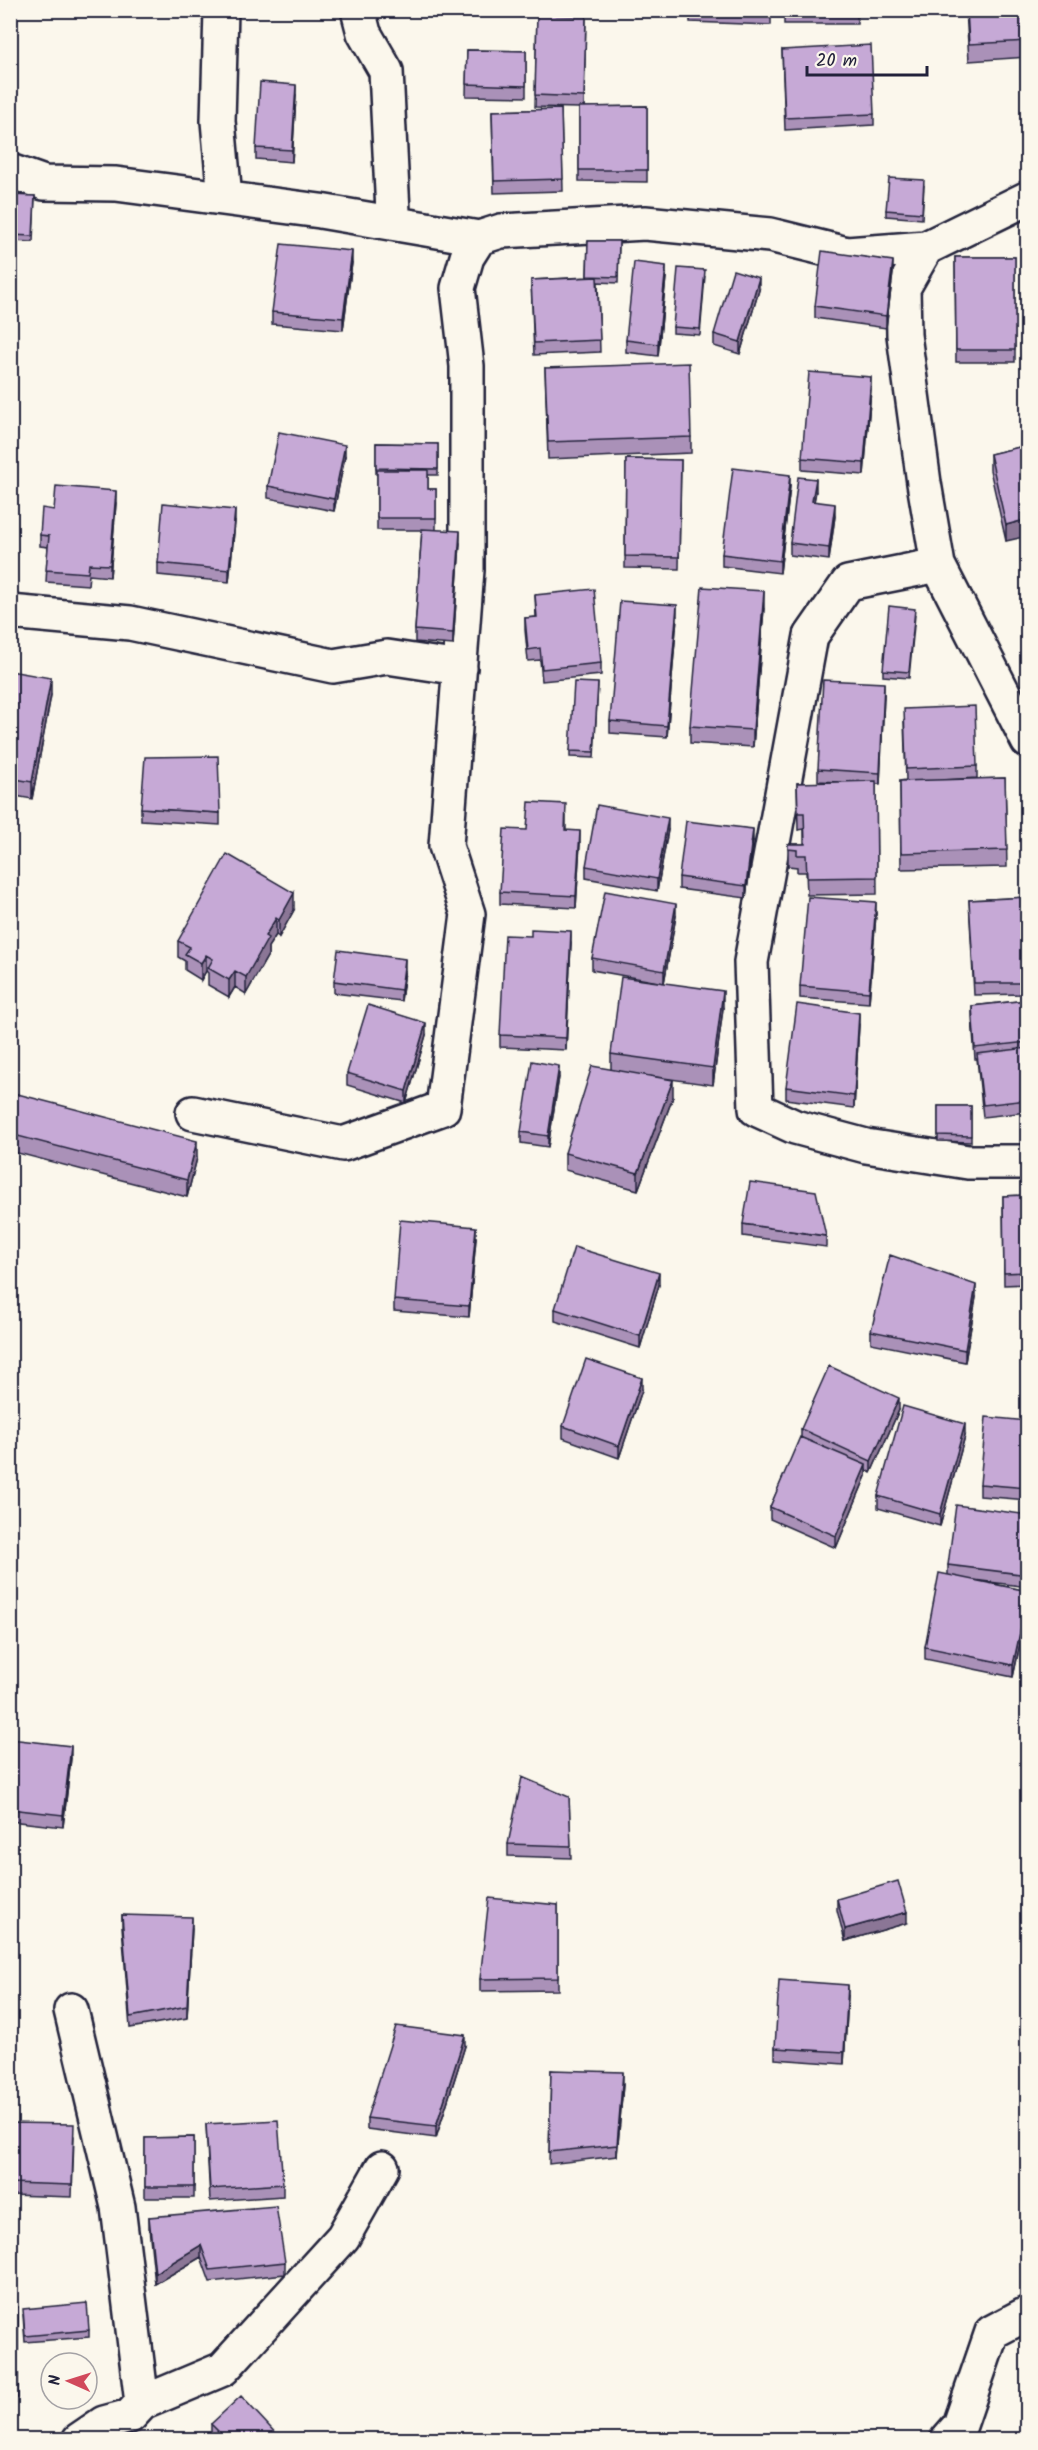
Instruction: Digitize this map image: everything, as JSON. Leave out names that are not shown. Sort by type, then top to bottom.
[{"type":"street","points":[[221,10],[218,121],[225,198]]},
{"type":"street","points":[[358,10],[364,33],[386,71],[393,212]]},
{"type":"street","points":[[10,171],[44,183],[116,184],[320,211],[479,238],[501,231],[645,223],[770,235],[846,254],[926,248],[1028,198]]},
{"type":"street","points":[[193,1113],[343,1144],[443,1108],[468,914],[446,846],[467,570],[467,366],[458,288],[466,257],[479,238]]},
{"type":"street","points":[[926,248],[903,288],[904,336],[924,483],[938,565],[1028,741]]},
{"type":"street","points":[[938,565],[849,583],[811,636],[751,962],[756,1109],[795,1127],[866,1146],[968,1161],[1028,1162]]},
{"type":"street","points":[[10,612],[130,623],[333,666],[387,657],[460,668]]},
{"type":"street","points":[[71,2010],[118,2207],[142,2403]]},
{"type":"street","points":[[79,2439],[104,2423],[130,2416],[142,2403],[223,2369],[343,2237],[382,2168]]},
{"type":"street","points":[[947,2439],[960,2425],[992,2332],[1028,2313]]},
{"type":"building","points":[[690,10],[771,10],[771,13]]},
{"type":"building","points":[[784,10],[857,10],[857,12],[784,12]]},
{"type":"building","points":[[967,10],[1028,10],[1028,41],[969,44]]},
{"type":"building","points":[[537,15],[586,16],[584,97],[535,95]]},
{"type":"building","points":[[871,45],[874,114],[785,118],[782,50]]},
{"type":"building","points":[[467,50],[526,51],[526,86],[466,84]]},
{"type":"building","points":[[260,82],[296,85],[292,150],[256,148]]},
{"type":"building","points":[[647,106],[647,170],[579,170],[579,107]]},
{"type":"building","points":[[561,109],[563,179],[494,181],[492,111]]},
{"type":"building","points":[[889,178],[924,180],[922,213],[886,210]]},
{"type":"building","points":[[10,195],[35,196],[33,236],[10,235]]},
{"type":"building","points":[[588,241],[619,241],[618,277],[587,276]]},
{"type":"building","points":[[281,244],[352,251],[343,318],[272,312]]},
{"type":"building","points":[[822,251],[893,261],[886,316],[815,306]]},
{"type":"building","points":[[955,257],[1015,257],[1015,350],[956,350]]},
{"type":"building","points":[[634,262],[666,266],[658,344],[626,340]]},
{"type":"building","points":[[678,268],[705,270],[700,329],[673,327]]},
{"type":"building","points":[[733,270],[759,278],[740,342],[714,334]]},
{"type":"building","points":[[597,277],[600,340],[534,343],[531,280]]},
{"type":"building","points":[[689,363],[691,437],[548,442],[545,368]]},
{"type":"building","points":[[809,372],[871,377],[864,463],[802,458]]},
{"type":"building","points":[[279,432],[345,445],[334,499],[268,486]]},
{"type":"building","points":[[376,443],[438,444],[438,469],[376,468]]},
{"type":"building","points":[[1028,445],[1028,519],[1006,525],[990,454]]},
{"type":"building","points":[[626,459],[681,460],[679,557],[625,556]]},
{"type":"building","points":[[733,468],[790,475],[780,561],[722,554]]},
{"type":"building","points":[[377,470],[428,470],[428,489],[436,489],[436,518],[377,518]]},
{"type":"building","points":[[798,477],[816,479],[812,501],[835,504],[829,548],[790,543]]},
{"type":"building","points":[[56,486],[116,491],[110,565],[89,564],[88,573],[46,570],[49,536],[40,535],[42,508],[54,510]]},
{"type":"building","points":[[163,503],[235,510],[229,570],[158,563]]},
{"type":"building","points":[[422,529],[460,531],[453,633],[415,630]]},
{"type":"building","points":[[702,587],[764,591],[753,730],[690,726]]},
{"type":"building","points":[[594,589],[601,663],[542,669],[540,648],[528,650],[525,618],[537,617],[535,595]]},
{"type":"building","points":[[620,601],[677,605],[667,726],[610,721]]},
{"type":"building","points":[[889,606],[915,609],[909,672],[883,670]]},
{"type":"building","points":[[10,671],[51,678],[32,782],[10,778]]},
{"type":"building","points":[[823,680],[884,683],[880,773],[818,769]]},
{"type":"building","points":[[574,682],[598,683],[594,752],[570,751]]},
{"type":"building","points":[[975,706],[977,766],[906,769],[904,709]]},
{"type":"building","points":[[218,756],[220,813],[141,808],[145,757]]},
{"type":"building","points":[[1005,778],[1007,850],[901,853],[900,781]]},
{"type":"building","points":[[876,781],[877,877],[807,878],[806,855],[797,855],[797,850],[788,849],[788,844],[805,844],[804,813],[798,813],[797,783]]},
{"type":"building","points":[[529,802],[566,804],[565,830],[580,831],[576,896],[500,892],[504,829],[527,830]]},
{"type":"building","points":[[597,805],[668,818],[657,879],[586,866]]},
{"type":"building","points":[[686,821],[753,829],[746,886],[679,877]]},
{"type":"building","points":[[227,854],[294,893],[279,920],[276,918],[265,936],[268,938],[246,977],[235,971],[229,980],[208,968],[213,959],[206,955],[201,963],[185,954],[190,947],[178,941]]},
{"type":"building","points":[[605,891],[676,904],[664,971],[592,958]]},
{"type":"building","points":[[808,897],[876,902],[869,992],[800,986]]},
{"type":"building","points":[[1028,897],[1028,983],[974,983],[969,900]]},
{"type":"building","points":[[531,929],[571,931],[566,1038],[500,1035],[505,935],[531,936]]},
{"type":"building","points":[[338,950],[405,959],[401,990],[334,981]]},
{"type":"building","points":[[621,977],[723,991],[713,1068],[611,1054]]},
{"type":"building","points":[[1028,1000],[1028,1042],[975,1048],[972,1006]]},
{"type":"building","points":[[797,1004],[859,1013],[854,1096],[786,1087]]},
{"type":"building","points":[[368,1005],[426,1023],[406,1091],[347,1073]]},
{"type":"building","points":[[1028,1048],[1028,1100],[983,1105],[977,1054]]},
{"type":"building","points":[[532,1061],[559,1066],[548,1136],[521,1132]]},
{"type":"building","points":[[592,1066],[673,1080],[638,1173],[565,1153]]},
{"type":"building","points":[[10,1092],[197,1141],[187,1180],[10,1134]]},
{"type":"building","points":[[938,1106],[971,1106],[971,1136],[938,1135]]},
{"type":"building","points":[[750,1182],[816,1191],[826,1236],[743,1224]]},
{"type":"building","points":[[1028,1195],[1028,1272],[1004,1273],[1003,1196]]},
{"type":"building","points":[[400,1220],[476,1227],[469,1306],[394,1300]]},
{"type":"building","points":[[574,1247],[659,1273],[640,1336],[555,1309]]},
{"type":"building","points":[[890,1255],[976,1285],[965,1350],[871,1331]]},
{"type":"building","points":[[586,1359],[642,1378],[619,1446],[563,1426]]},
{"type":"building","points":[[829,1366],[899,1398],[871,1461],[801,1429]]},
{"type":"building","points":[[903,1406],[965,1424],[940,1514],[878,1496]]},
{"type":"building","points":[[986,1417],[1028,1421],[1028,1488],[980,1484]]},
{"type":"building","points":[[800,1437],[866,1465],[836,1536],[770,1507]]},
{"type":"building","points":[[956,1505],[1028,1515],[1028,1575],[948,1565]]},
{"type":"building","points":[[939,1573],[1028,1591],[1013,1665],[925,1647]]},
{"type":"building","points":[[10,1739],[71,1746],[63,1815],[10,1809]]},
{"type":"building","points":[[522,1777],[569,1797],[571,1846],[508,1844]]},
{"type":"building","points":[[898,1881],[907,1912],[845,1929],[837,1899]]},
{"type":"building","points":[[489,1898],[558,1905],[558,1978],[480,1979]]},
{"type":"building","points":[[122,1915],[192,1917],[187,2006],[130,2017]]},
{"type":"building","points":[[779,1980],[848,1985],[844,2052],[775,2048]]},
{"type":"building","points":[[396,2026],[465,2035],[436,2126],[367,2118]]},
{"type":"building","points":[[551,2070],[623,2072],[617,2145],[549,2152]]},
{"type":"building","points":[[278,2120],[283,2184],[210,2189],[206,2124]]},
{"type":"building","points":[[10,2123],[74,2124],[72,2185],[10,2183]]},
{"type":"building","points":[[194,2137],[194,2187],[145,2187],[145,2138]]},
{"type":"building","points":[[276,2206],[285,2262],[210,2270],[201,2245],[155,2273],[149,2217]]},
{"type":"building","points":[[87,2303],[89,2330],[25,2336],[23,2309]]},
{"type":"building","points":[[10,2307],[18,2307],[18,2387],[10,2386]]},
{"type":"building","points":[[241,2396],[281,2439],[226,2439],[211,2424]]}]
